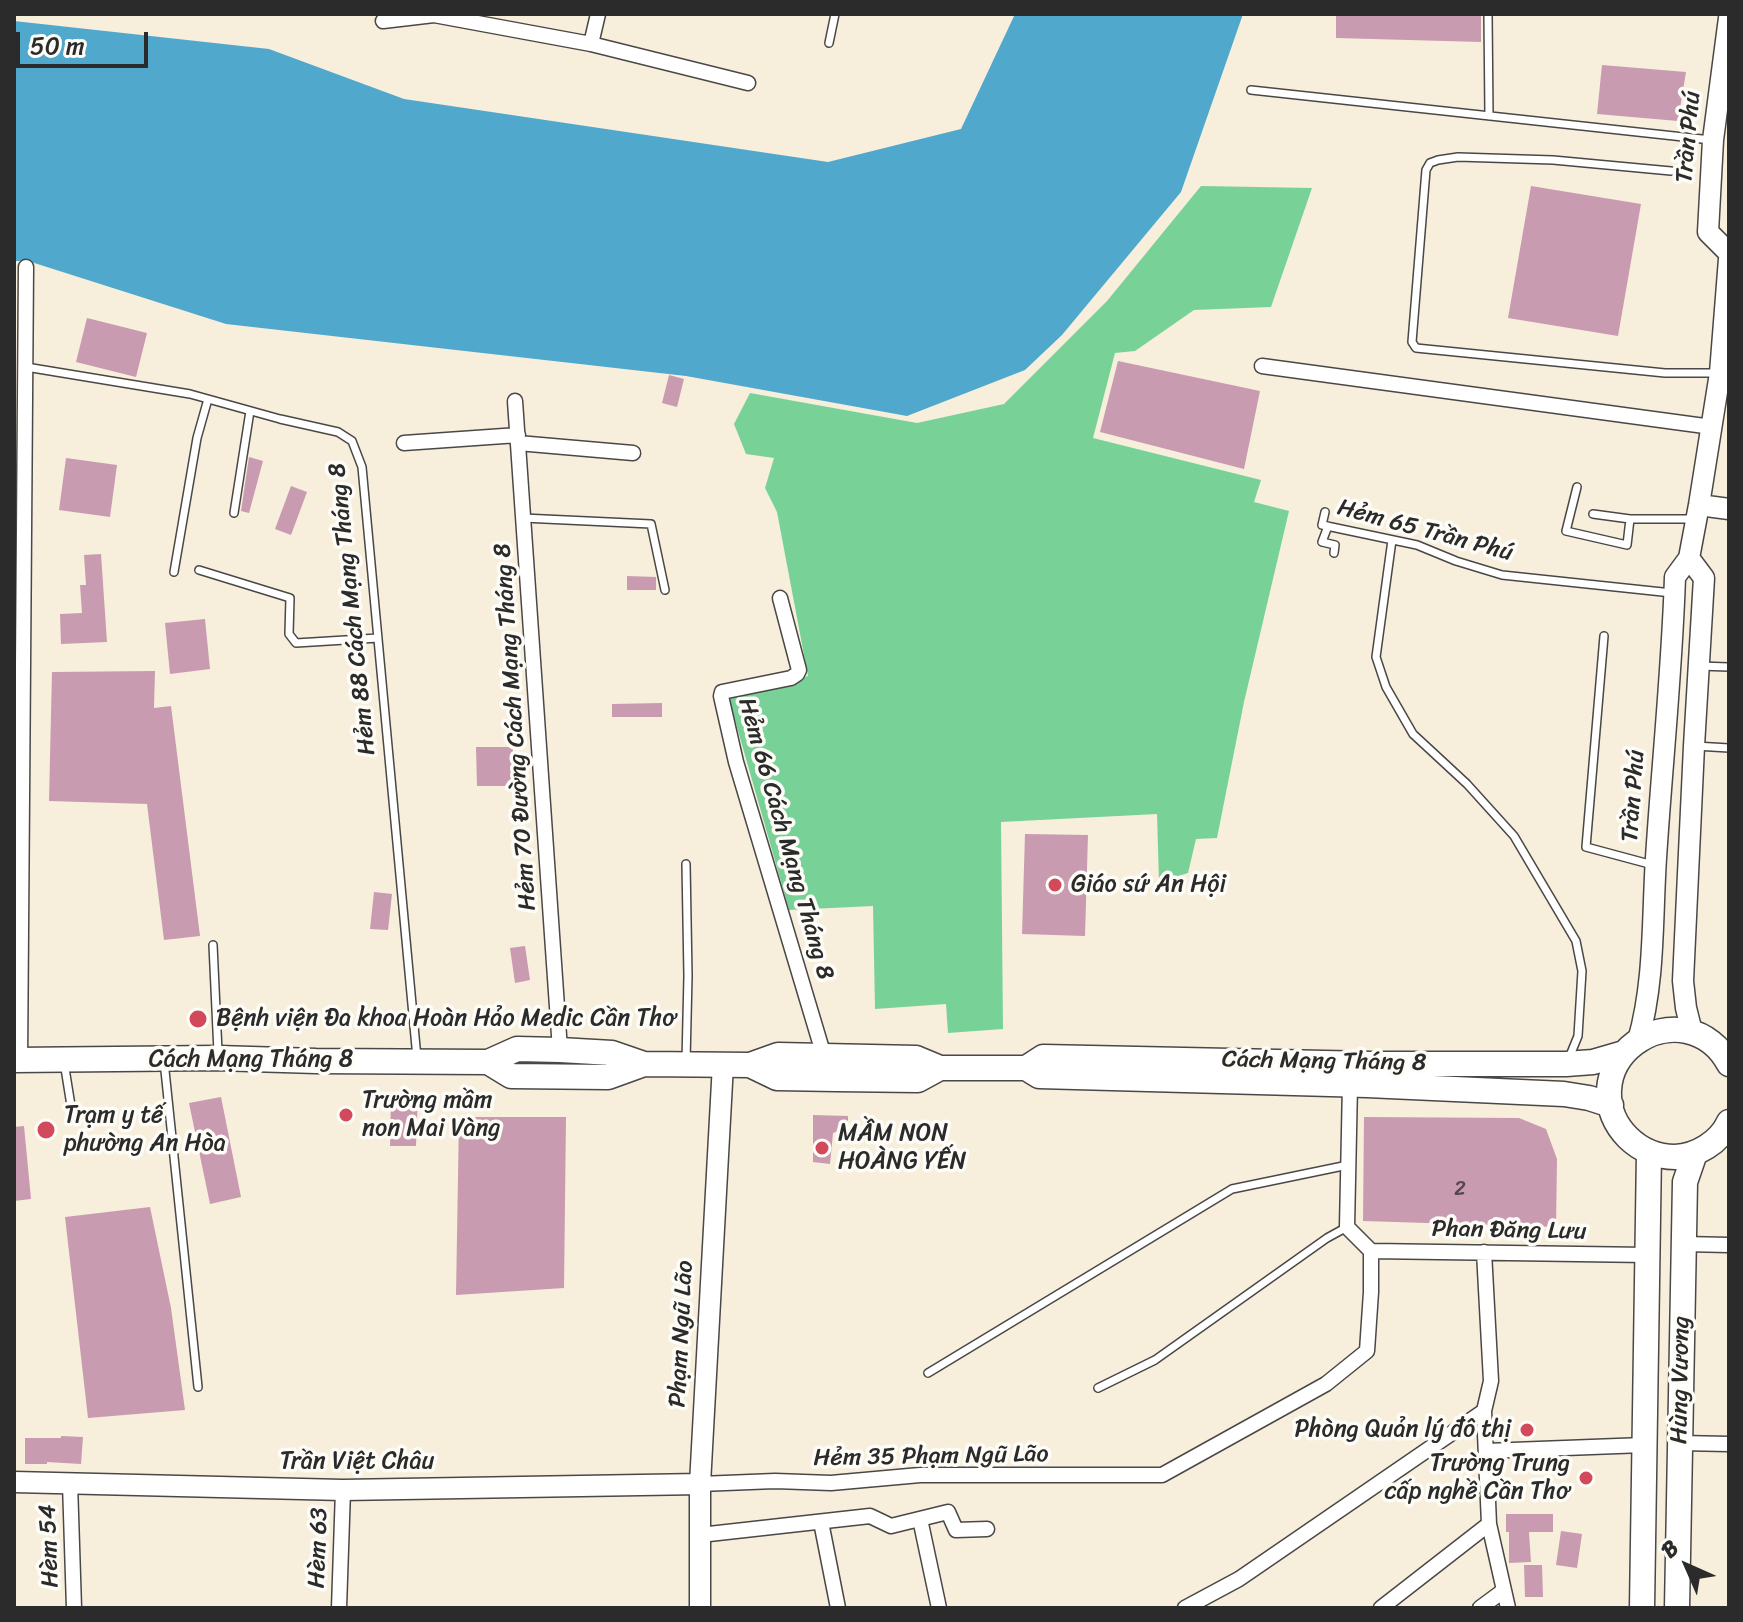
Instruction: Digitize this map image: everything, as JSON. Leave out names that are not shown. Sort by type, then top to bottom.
[{"type":"highway","name":"Cách Mạng Tháng 8","points":[[1026,1068],[1043,1057],[1371,1064],[1566,1064],[1593,1062],[1631,1047],[1655,1033],[1673,1028],[1692,1032]]},
{"type":"highway","points":[[1692,1032],[1710,1041],[1729,1064]]},
{"type":"highway","points":[[1631,1047],[1614,1070],[1609,1091],[1616,1120],[1635,1144],[1649,1152],[1680,1157],[1713,1143],[1729,1122]]},
{"type":"highway","name":"Cách Mạng Tháng 8","points":[[17,1060],[218,1058],[488,1062],[517,1049],[612,1053],[644,1064]]},
{"type":"highway","name":"Cách Mạng Tháng 8","points":[[488,1062],[511,1076],[608,1077],[644,1064],[750,1065],[778,1055],[916,1058],[940,1068],[1026,1068],[1039,1076],[1350,1084],[1564,1094],[1611,1105]]},
{"type":"highway","name":"Cách Mạng Tháng 8","points":[[750,1065],[777,1078],[837,1079],[918,1080],[940,1068]]},
{"type":"highway","name":"Hùng Vương","points":[[1642,1608],[1649,1152]]},
{"type":"highway","name":"Hùng Vương","points":[[1677,1608],[1685,1182],[1695,1153]]},
{"type":"street","points":[[591,44],[598,14]]},
{"type":"street","points":[[383,21],[434,15],[591,44],[748,83]]},
{"type":"street","name":"Trần Phú","points":[[1729,18],[1713,140],[1708,232],[1729,253]]},
{"type":"street","name":"Trần Phú","points":[[1631,1047],[1646,1013],[1650,984],[1675,577],[1689,558],[1723,379],[1729,259]]},
{"type":"street","points":[[17,1060],[26,267]]},
{"type":"street","points":[[1262,366],[1712,427]]},
{"type":"street","name":"Hẻm 70 Đường Cách Mạng Tháng 8","points":[[515,401],[560,1050]]},
{"type":"street","points":[[404,443],[518,439],[633,453]]},
{"type":"street","points":[[1698,512],[1729,509]]},
{"type":"street","points":[[1689,558],[1704,578],[1683,981],[1692,1032]]},
{"type":"street","name":"Hẻm 66 Cách Mạng Tháng 8","points":[[780,598],[799,670],[797,674],[791,678],[722,692],[721,696],[736,762],[824,1056]]},
{"type":"street","name":"Phạm Ngũ Lão","points":[[700,1608],[700,1484],[723,1064]]},
{"type":"street","points":[[1350,1084],[1347,1227],[1371,1251]]},
{"type":"street","points":[[1684,1244],[1729,1245]]},
{"type":"street","name":"Hẻm 35 Phạm Ngũ Lão","points":[[700,1484],[775,1481],[831,1483],[920,1475],[1162,1475],[1326,1384],[1367,1351],[1371,1251]]},
{"type":"street","name":"Phan Đăng Lưu","points":[[1371,1251],[1647,1255]]},
{"type":"street","points":[[1484,1252],[1491,1381],[1484,1411],[1489,1524],[1508,1608]]},
{"type":"street","points":[[1185,1608],[1239,1579],[1484,1411]]},
{"type":"street","points":[[1680,1443],[1729,1444]]},
{"type":"street","points":[[1486,1451],[1644,1445]]},
{"type":"street","name":"Trần Việt Châu","points":[[14,1482],[343,1490],[700,1484]]},
{"type":"street","name":"Hèm 54","points":[[70,1483],[74,1608]]},
{"type":"street","name":"Hèm 63","points":[[339,1608],[343,1490]]},
{"type":"street","points":[[700,1535],[870,1516],[891,1526],[948,1512],[956,1530],[987,1529]]},
{"type":"street","points":[[920,1519],[939,1608]]},
{"type":"street","points":[[821,1522],[838,1608]]},
{"type":"street","points":[[1381,1608],[1489,1524]]},
{"type":"street","points":[[1480,1608],[1503,1591]]},
{"type":"lane","points":[[829,43],[835,14]]},
{"type":"lane","points":[[1488,14],[1489,116]]},
{"type":"lane","points":[[1251,90],[1713,140]]},
{"type":"lane","points":[[1671,171],[1538,159],[1458,157],[1430,163],[1426,170],[1412,342],[1416,348],[1723,379]]},
{"type":"lane","name":"Hẻm 88 Cách Mạng Tháng 8","points":[[26,367],[190,394],[338,432],[352,441],[362,467],[417,1061]]},
{"type":"lane","points":[[174,572],[197,438],[208,399]]},
{"type":"lane","points":[[234,513],[250,411]]},
{"type":"lane","points":[[1577,487],[1566,531],[1627,545],[1630,519]]},
{"type":"lane","name":"Hẻm 65 Trần Phú","points":[[1325,512],[1322,525],[1417,545],[1502,575],[1674,593]]},
{"type":"lane","points":[[1593,514],[1630,519],[1698,512]]},
{"type":"lane","points":[[523,518],[651,524],[665,590]]},
{"type":"lane","points":[[1328,526],[1322,542],[1335,545],[1334,553]]},
{"type":"lane","points":[[1392,540],[1376,657],[1386,687],[1413,734],[1467,784],[1514,836],[1576,941],[1582,971],[1578,1036],[1566,1064]]},
{"type":"lane","points":[[199,570],[290,598],[289,634],[296,643],[378,638]]},
{"type":"lane","points":[[1604,636],[1586,847],[1656,866]]},
{"type":"lane","points":[[1699,666],[1729,667]]},
{"type":"lane","points":[[1694,746],[1729,748]]},
{"type":"lane","points":[[686,864],[686,1063]]},
{"type":"lane","points":[[213,945],[218,1058]]},
{"type":"lane","points":[[164,1059],[198,1387]]},
{"type":"lane","points":[[63,1060],[73,1118]]},
{"type":"lane","points":[[928,1373],[1232,1189],[1348,1165]]},
{"type":"lane","points":[[1098,1388],[1155,1360],[1347,1227]]},
{"type":"green space","points":[[1201,186],[1312,188],[1271,307],[1194,310],[1135,351],[1115,353],[1093,438],[1261,480],[1254,502],[1289,511],[1244,702],[1217,838],[1196,839],[1188,873],[1159,882],[1157,814],[1001,822],[1003,1029],[948,1033],[946,1004],[875,1009],[873,906],[789,910],[729,699],[808,676],[777,512],[765,488],[774,458],[746,454],[734,424],[750,393],[917,423],[1004,404],[1107,301]]},
{"type":"water","points":[[1015,14],[1243,14],[1181,192],[1062,335],[1025,370],[907,416],[686,376],[226,324],[28,261],[14,261],[14,21],[269,49],[404,99],[828,162],[961,129]]},
{"type":"building","points":[[1336,14],[1481,14],[1481,42],[1336,38]]},
{"type":"building","points":[[1602,65],[1686,72],[1678,121],[1597,114]]},
{"type":"building","points":[[1531,186],[1641,204],[1618,336],[1508,318]]},
{"type":"building","points":[[87,318],[147,333],[136,377],[76,362]]},
{"type":"building","points":[[1118,361],[1260,391],[1244,469],[1100,432]]},
{"type":"building","points":[[669,375],[684,379],[677,407],[662,403]]},
{"type":"building","points":[[249,457],[263,461],[249,513],[241,511]]},
{"type":"building","points":[[66,458],[117,465],[110,517],[59,510]]},
{"type":"building","points":[[291,486],[307,492],[291,535],[275,529]]},
{"type":"building","points":[[101,554],[107,642],[61,644],[60,614],[82,613],[80,585],[86,585],[84,555]]},
{"type":"building","points":[[627,576],[656,577],[656,590],[627,590]]},
{"type":"building","points":[[205,619],[210,669],[170,674],[165,623]]},
{"type":"building","points":[[155,671],[154,708],[171,706],[200,936],[164,940],[147,804],[49,801],[52,672]]},
{"type":"building","points":[[662,703],[662,717],[612,717],[612,704]]},
{"type":"building","points":[[476,747],[513,747],[513,786],[477,786]]},
{"type":"building","name":"Giáo sứ An Hội","points":[[1025,834],[1088,835],[1085,936],[1022,934]]},
{"type":"building","points":[[374,892],[392,894],[388,930],[370,929]]},
{"type":"building","points":[[525,946],[530,980],[515,983],[510,948]]},
{"type":"building","points":[[391,1093],[418,1094],[416,1146],[390,1146]]},
{"type":"building","points":[[221,1097],[241,1197],[210,1204],[189,1103]]},
{"type":"building","name":"MẦM NON HOÀNG YẾN","points":[[813,1115],[848,1116],[848,1127],[833,1133],[830,1164],[813,1162]]},
{"type":"building","points":[[459,1117],[566,1117],[564,1288],[456,1295]]},
{"type":"building","points":[[1364,1117],[1519,1118],[1546,1129],[1557,1159],[1556,1227],[1363,1221]]},
{"type":"building","points":[[24,1126],[31,1199],[14,1201],[14,1127]]},
{"type":"building","points":[[150,1207],[171,1308],[185,1410],[88,1418],[65,1217]]},
{"type":"building","points":[[83,1437],[81,1464],[25,1464],[25,1438]]},
{"type":"building","points":[[1506,1514],[1553,1514],[1553,1532],[1529,1532],[1531,1562],[1509,1563]]},
{"type":"building","points":[[1561,1531],[1582,1534],[1577,1568],[1556,1565]]},
{"type":"building","points":[[1524,1565],[1542,1565],[1543,1597],[1525,1597]]},
{"type":"place","name":"Giáo sứ An Hội","points":[[1055,885]]},
{"type":"place","name":"Bệnh viện Đa khoa Hoàn Hảo Medic Cần Thơ","points":[[198,1019]]},
{"type":"place","name":"Trường mầm non Mai Vàng","points":[[346,1115]]},
{"type":"place","name":"Trạm y tế phường An Hòa","points":[[46,1130]]},
{"type":"place","name":"MẦM NON HOÀNG YẾN","points":[[822,1148]]},
{"type":"place","name":"Phòng Quản lý đô thị","points":[[1527,1430]]},
{"type":"place","name":"Trường Trung cấp nghề Cần Thơ","points":[[1586,1478]]}]
